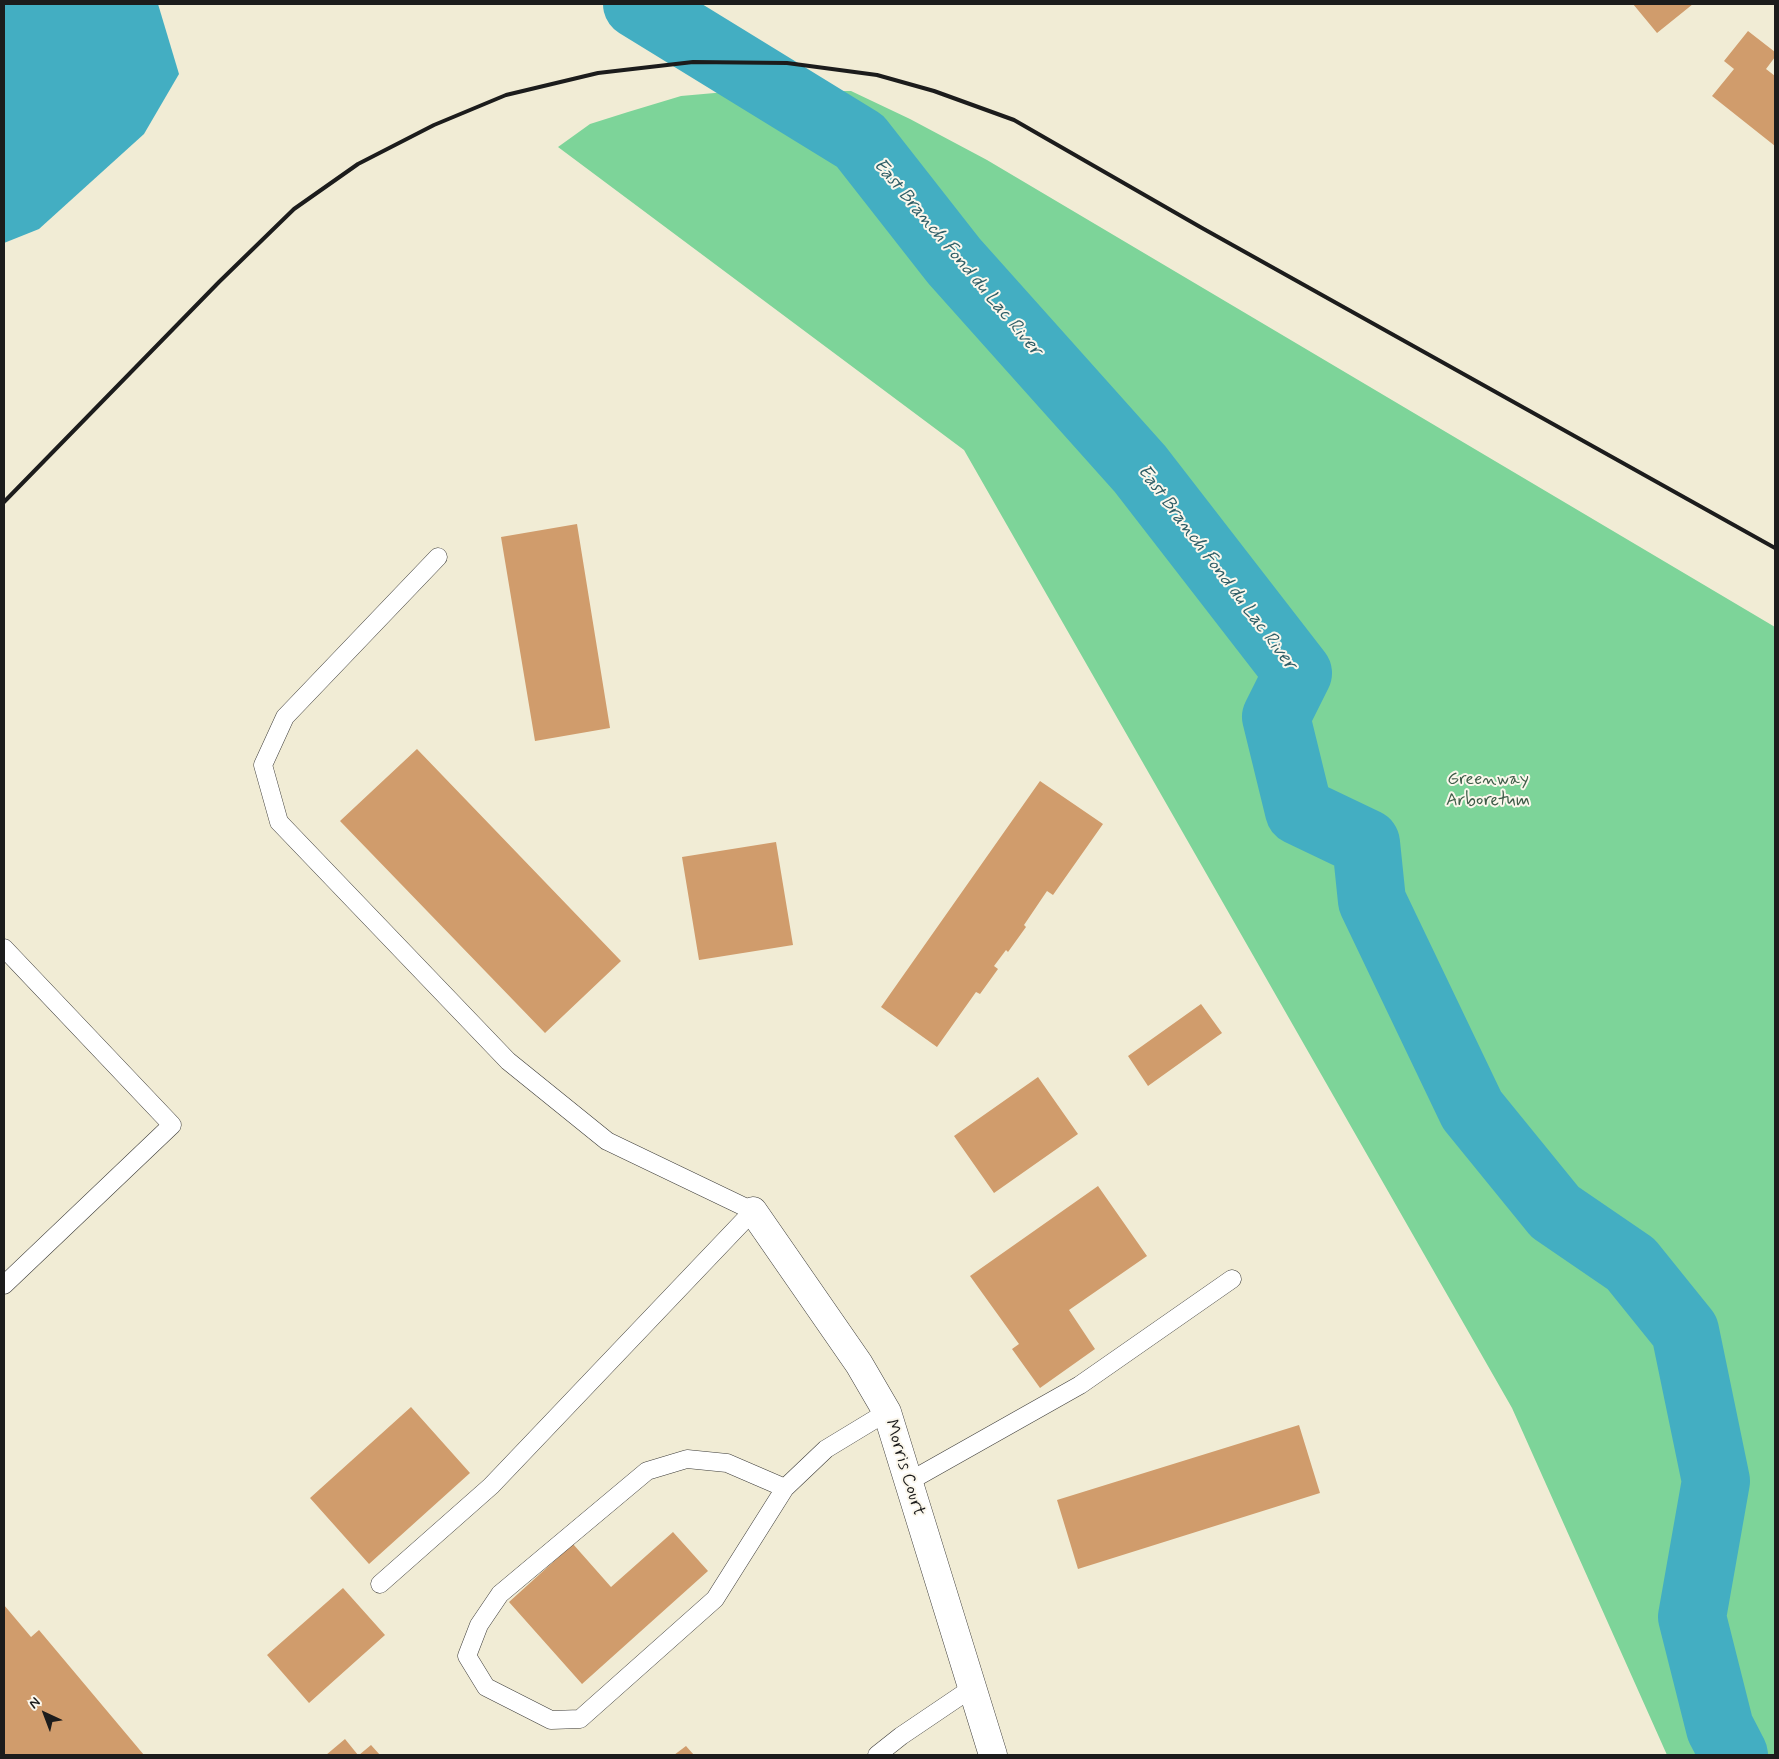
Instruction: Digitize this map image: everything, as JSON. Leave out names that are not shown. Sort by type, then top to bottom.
[{"type":"street","name":"Morris Court","points":[[753,1211],[859,1364],[887,1412],[993,1755]]},
{"type":"lane","points":[[380,1584],[491,1486],[753,1211],[607,1141],[508,1061],[279,822],[263,765],[285,717],[438,557]]},
{"type":"lane","points":[[4,948],[172,1125],[4,1285]]},
{"type":"lane","points":[[908,1482],[1080,1385],[1232,1279]]},
{"type":"lane","points":[[786,1488],[727,1463],[687,1459],[647,1471],[500,1594],[479,1625],[467,1656],[486,1687],[551,1720],[580,1719],[715,1599],[786,1488],[826,1449],[887,1412]]},
{"type":"lane","points":[[877,1755],[901,1736],[972,1688]]},
{"type":"green space","name":"Greenway Arboretum","points":[[737,91],[851,91],[910,119],[987,160],[1775,627],[1775,1755],[1667,1755],[1512,1408],[964,450],[558,147],[590,124],[628,112],[681,96]]},
{"type":"water","points":[[4,4],[158,4],[179,74],[144,134],[39,229],[4,243]]},
{"type":"building","points":[[1633,4],[1693,4],[1657,33]]},
{"type":"building","points":[[1748,31],[1775,52],[1775,57],[1766,69],[1775,76],[1775,146],[1712,96],[1734,69],[1724,61]]},
{"type":"building","points":[[577,524],[610,728],[535,741],[501,537]]},
{"type":"building","points":[[417,749],[621,961],[545,1033],[340,821]]},
{"type":"building","points":[[1040,781],[1103,824],[1053,895],[1047,891],[1024,925],[1026,927],[1008,952],[1006,950],[994,966],[998,969],[980,994],[976,992],[937,1047],[881,1007]]},
{"type":"building","points":[[776,842],[793,945],[699,960],[682,857]]},
{"type":"building","points":[[1201,1004],[1222,1033],[1148,1086],[1128,1056]]},
{"type":"building","points":[[1038,1077],[1078,1134],[994,1193],[954,1136]]},
{"type":"building","points":[[1098,1186],[1147,1256],[1069,1310],[1095,1349],[1040,1388],[1012,1349],[1019,1344],[970,1276]]},
{"type":"building","points":[[411,1407],[470,1473],[369,1564],[310,1498]]},
{"type":"building","points":[[1299,1425],[1320,1493],[1078,1569],[1057,1500]]},
{"type":"building","points":[[673,1532],[708,1571],[582,1684],[509,1602],[573,1544],[611,1587]]},
{"type":"building","points":[[343,1588],[385,1635],[309,1703],[267,1655]]},
{"type":"building","points":[[4,1605],[31,1637],[39,1630],[144,1755],[4,1755]]},
{"type":"building","points":[[345,1739],[358,1755],[326,1755]]},
{"type":"building","points":[[371,1745],[380,1755],[359,1755]]},
{"type":"building","points":[[686,1746],[694,1755],[674,1755]]},
{"type":"waterway","name":"East Branch Fond du Lac River","points":[[637,4],[860,141],[954,261],[1140,469],[1298,673],[1276,717],[1299,811],[1366,843],[1372,901],[1472,1110],[1555,1212],[1631,1264],[1685,1331],[1716,1481],[1692,1617],[1720,1728],[1734,1755]]},
{"type":"railway","points":[[4,502],[219,282],[294,209],[358,164],[434,125],[506,95],[598,73],[693,62],[787,63],[877,75],[934,91],[1014,120],[1202,228],[1775,548]]}]
